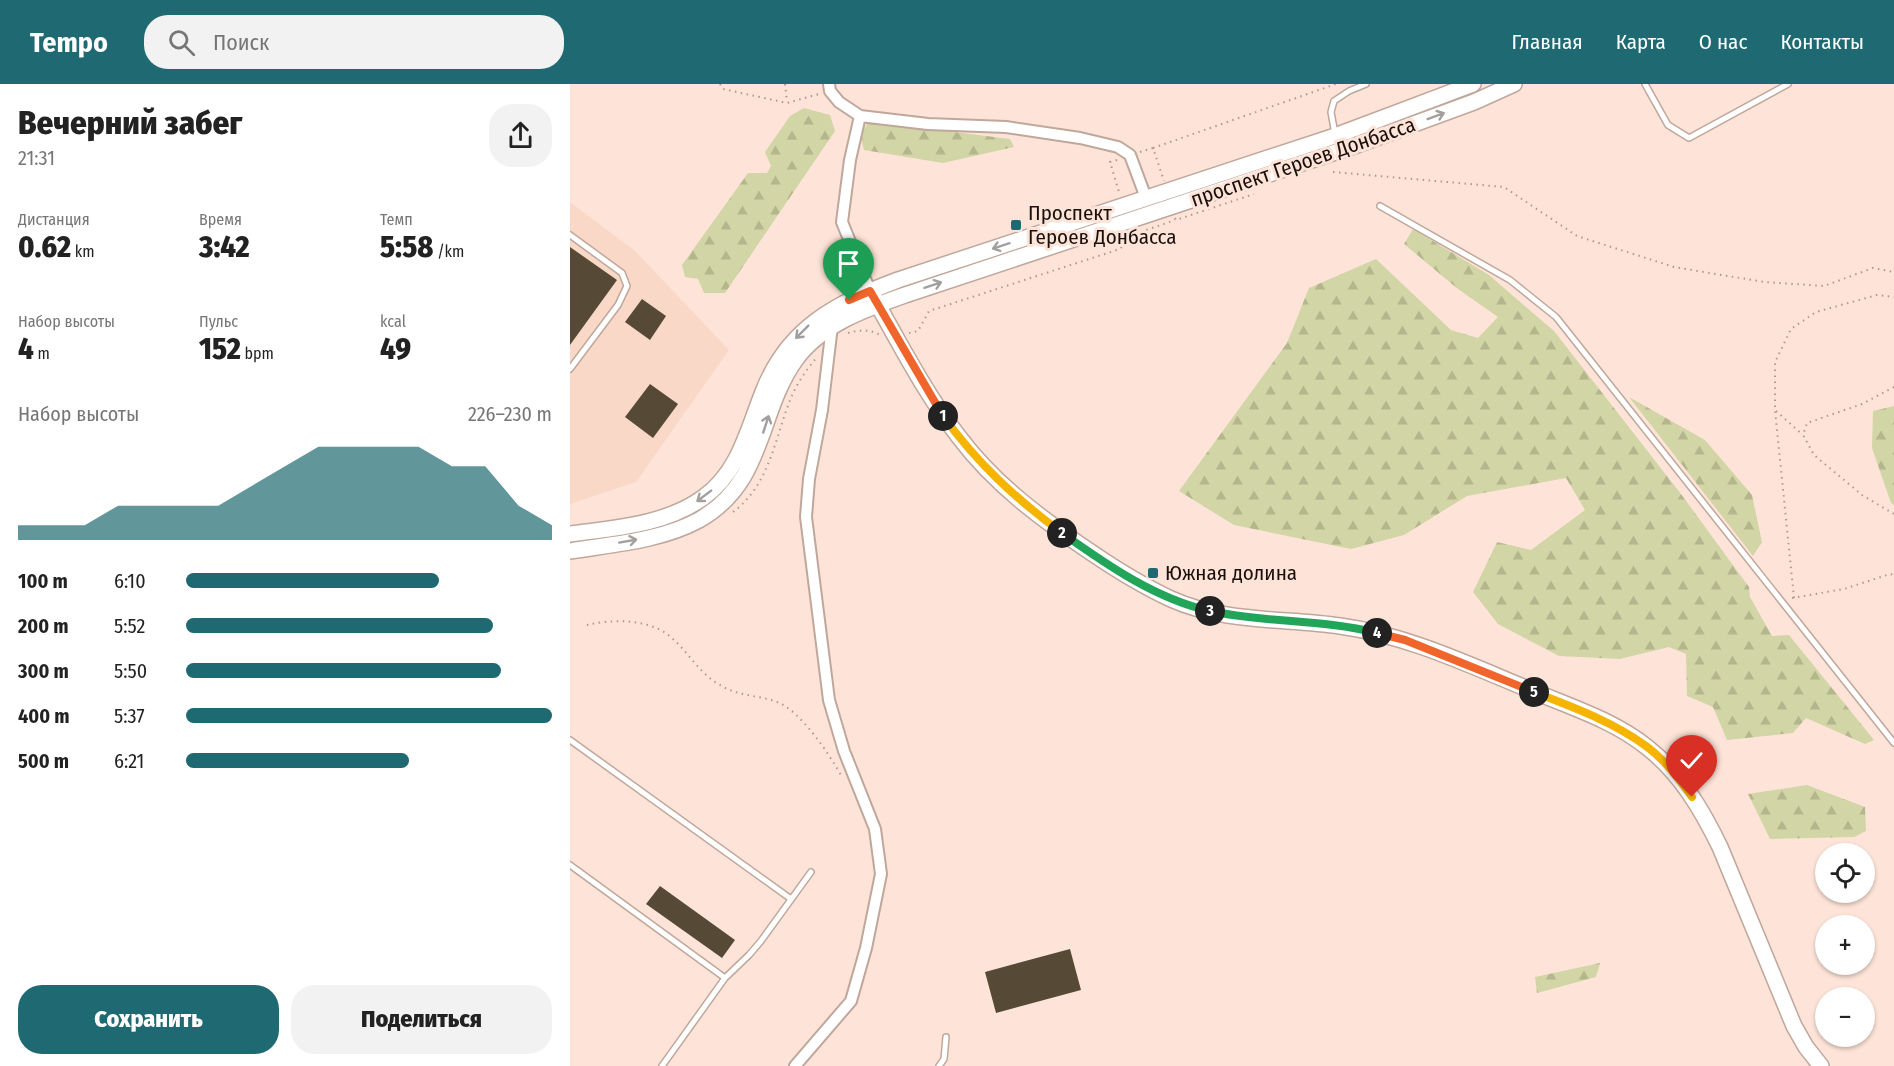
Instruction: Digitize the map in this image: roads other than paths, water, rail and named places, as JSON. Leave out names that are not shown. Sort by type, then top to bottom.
[{"type":"street","name":"проспект Героев Донбасса","points":[[570,534],[664,518],[706,496],[722,481],[734,465],[776,364],[792,342],[811,323],[828,311],[870,291],[1122,199],[1146,198],[1335,136],[1473,84]]},
{"type":"street","name":"проспект Героев Донбасса","points":[[570,551],[660,535],[700,519],[719,505],[748,471],[784,379],[805,350],[878,304],[1133,227],[1474,102],[1514,84]]},
{"type":"street","points":[[830,88],[839,102],[860,116],[928,124],[1006,127],[1118,147],[1130,155],[1146,198]]},
{"type":"street","points":[[860,116],[850,160],[842,222],[870,291],[938,408],[959,438],[994,477],[1022,503],[1064,535],[1146,586],[1173,600],[1231,615],[1342,626],[1405,640],[1589,714],[1624,731],[1647,747],[1678,779],[1708,822],[1794,1026],[1806,1047],[1821,1066]]},
{"type":"street","points":[[795,1066],[851,1001],[866,948],[881,874],[875,829],[844,751],[829,700],[806,518],[809,479],[839,330]]},
{"type":"lane","points":[[1335,136],[1331,112],[1334,100],[1366,84]]},
{"type":"lane","points":[[1645,84],[1668,125],[1689,138],[1788,84]]},
{"type":"lane","points":[[1380,206],[1510,280],[1556,317],[1894,743]]},
{"type":"lane","points":[[570,235],[622,273],[627,286],[618,305],[570,369]]},
{"type":"lane","points":[[570,740],[791,899]]},
{"type":"lane","points":[[570,865],[724,978]]},
{"type":"lane","points":[[662,1066],[724,978],[755,948],[811,872]]},
{"type":"lane","points":[[939,1066],[944,1059],[946,1037]]},
{"type":"place","name":"Проспект Героев Донбасса","points":[[1016,225]]},
{"type":"place","name":"Южная долина","points":[[1153,573]]}]
